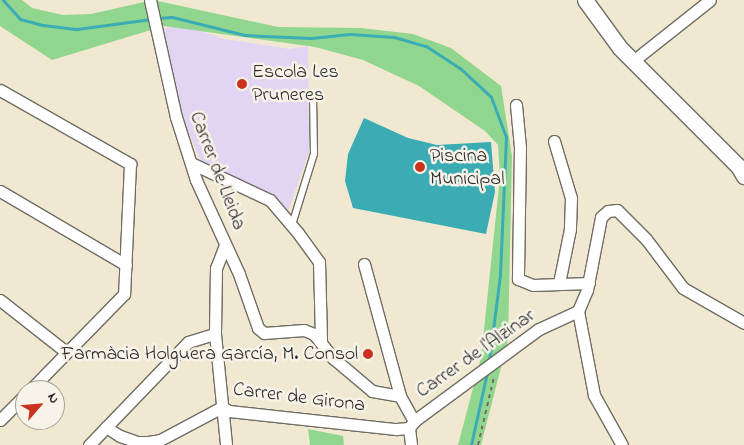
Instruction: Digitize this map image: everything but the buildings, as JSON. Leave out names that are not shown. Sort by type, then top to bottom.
[{"type":"street","name":"Carrer de Lleida","points":[[150,0],[156,37],[191,163],[225,245],[216,268],[215,334],[226,445]]},
{"type":"street","points":[[585,0],[633,62],[738,166],[744,176]]},
{"type":"street","points":[[633,62],[710,0]]},
{"type":"street","points":[[0,90],[130,164],[124,294],[39,380]]},
{"type":"street","points":[[516,105],[520,147],[518,279],[532,285],[589,283]]},
{"type":"street","points":[[554,141],[571,198],[570,229],[559,283]]},
{"type":"street","points":[[191,163],[241,183],[270,200],[292,225],[319,262],[320,340]]},
{"type":"street","points":[[0,191],[126,265]]},
{"type":"street","points":[[622,445],[594,396],[578,311],[589,283],[601,217],[608,211],[617,210],[646,239],[683,288],[744,323]]},
{"type":"street","points":[[225,245],[258,328],[264,333],[304,330],[320,340],[333,358],[372,391],[400,396]]},
{"type":"street","points":[[364,264],[400,396],[411,424],[411,445]]},
{"type":"street","points":[[0,300],[66,352]]},
{"type":"street","name":"Carrer de l'Alzinar","points":[[411,424],[539,329],[578,311]]},
{"type":"street","points":[[89,445],[188,342],[215,334]]},
{"type":"street","points":[[0,420],[15,405]]},
{"type":"street","name":"Carrer de Girona","points":[[106,427],[120,436],[137,442],[160,440],[222,407],[229,411],[396,429],[411,424]]},
{"type":"lane","points":[[292,225],[314,154],[314,97]]},
{"type":"path","points":[[478,445],[494,381],[492,364]]},
{"type":"shaded area","name":"Escola Les Pruneres","points":[[180,24],[224,39],[290,49],[308,46],[309,152],[288,211],[272,194],[201,162],[183,119],[162,30]]},
{"type":"green space","points":[[0,0],[22,0],[32,8],[63,15],[91,14],[153,0],[278,27],[361,28],[413,34],[451,48],[501,86],[512,156],[508,340],[481,445],[458,445],[481,358],[500,177],[498,145],[485,131],[419,86],[363,60],[315,47],[164,26],[52,60],[0,26]]},
{"type":"green space","points":[[308,429],[343,436],[344,445],[310,445]]},
{"type":"water","name":"Piscina Municipal","points":[[364,118],[408,138],[437,145],[491,142],[495,192],[486,234],[353,208],[345,181],[348,154]]},
{"type":"waterway","points":[[3,0],[20,19],[43,25],[77,29],[151,19]]},
{"type":"waterway","points":[[157,18],[172,17],[245,35],[311,38],[350,34],[394,37],[426,46],[461,69],[491,97],[506,137],[500,275],[489,361]]},
{"type":"waterway","points":[[471,445],[487,372]]},
{"type":"place","name":"Escola Les Pruneres","points":[[242,84]]},
{"type":"place","name":"Piscina Municipal","points":[[420,167]]},
{"type":"place","name":"Farmàcia Holguera García, M. Consol","points":[[368,354]]}]
